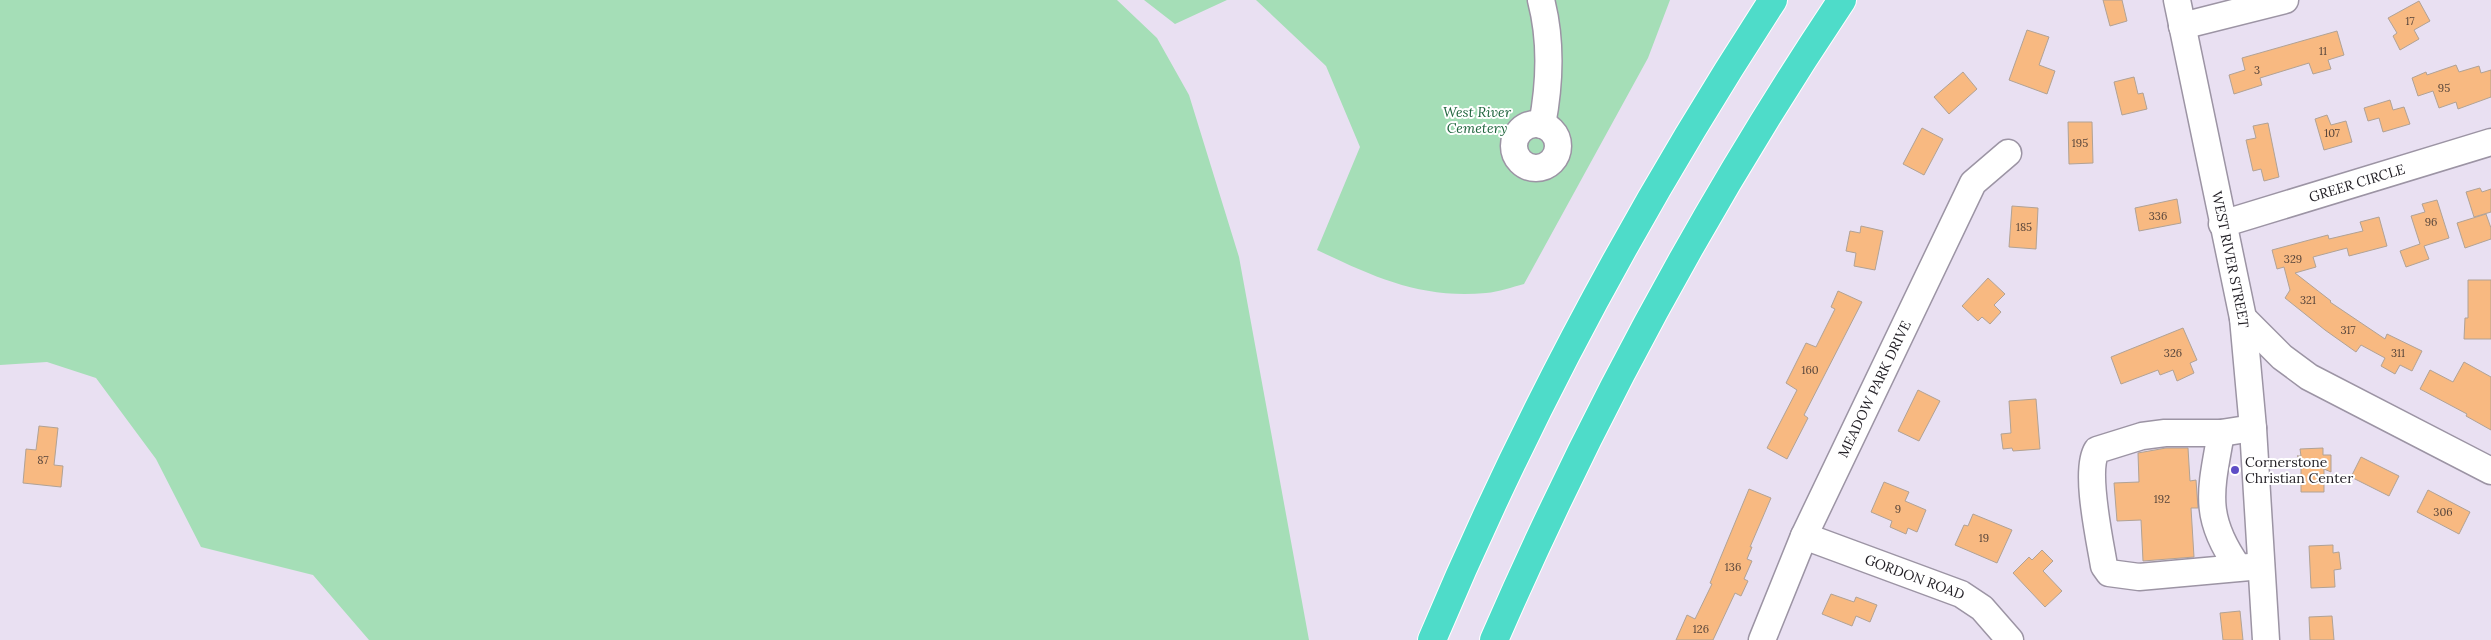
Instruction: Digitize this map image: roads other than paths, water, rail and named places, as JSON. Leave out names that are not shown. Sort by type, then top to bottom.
[{"type":"highway","points":[[1432,640],[1495,496],[1582,323],[1676,155],[1773,0]]},
{"type":"highway","points":[[1494,640],[1560,496],[1649,321],[1747,150],[1842,0]]},
{"type":"street","points":[[1541,0],[1549,46],[1549,75],[1542,125]]},
{"type":"street","name":"WEST RIVER STREET","points":[[2177,0],[2243,318],[2282,357],[2309,377],[2491,471]]},
{"type":"street","points":[[2182,26],[2285,0]]},
{"type":"street","name":"GREER CIRCLE","points":[[2222,224],[2491,142]]},
{"type":"street","name":"MEADOW PARK DRIVE","points":[[1762,640],[1804,536],[1973,183],[2008,153]]},
{"type":"street","points":[[2243,318],[2253,428],[2250,566],[2266,640]]},
{"type":"street","points":[[2250,566],[2139,577],[2109,573],[2104,566],[2092,480],[2093,456],[2097,450],[2142,436],[2165,433],[2221,433],[2253,428]]},
{"type":"street","points":[[2221,433],[2212,482],[2212,512],[2220,538],[2250,566]]},
{"type":"street","name":"GORDON ROAD","points":[[1804,536],[1961,594],[1982,608],[2010,640]]},
{"type":"place","name":"Cornerstone Christian Center","points":[[2235,470]]},
{"type":"park label","name":"West River Cemetery","points":[[1477,120]]}]
